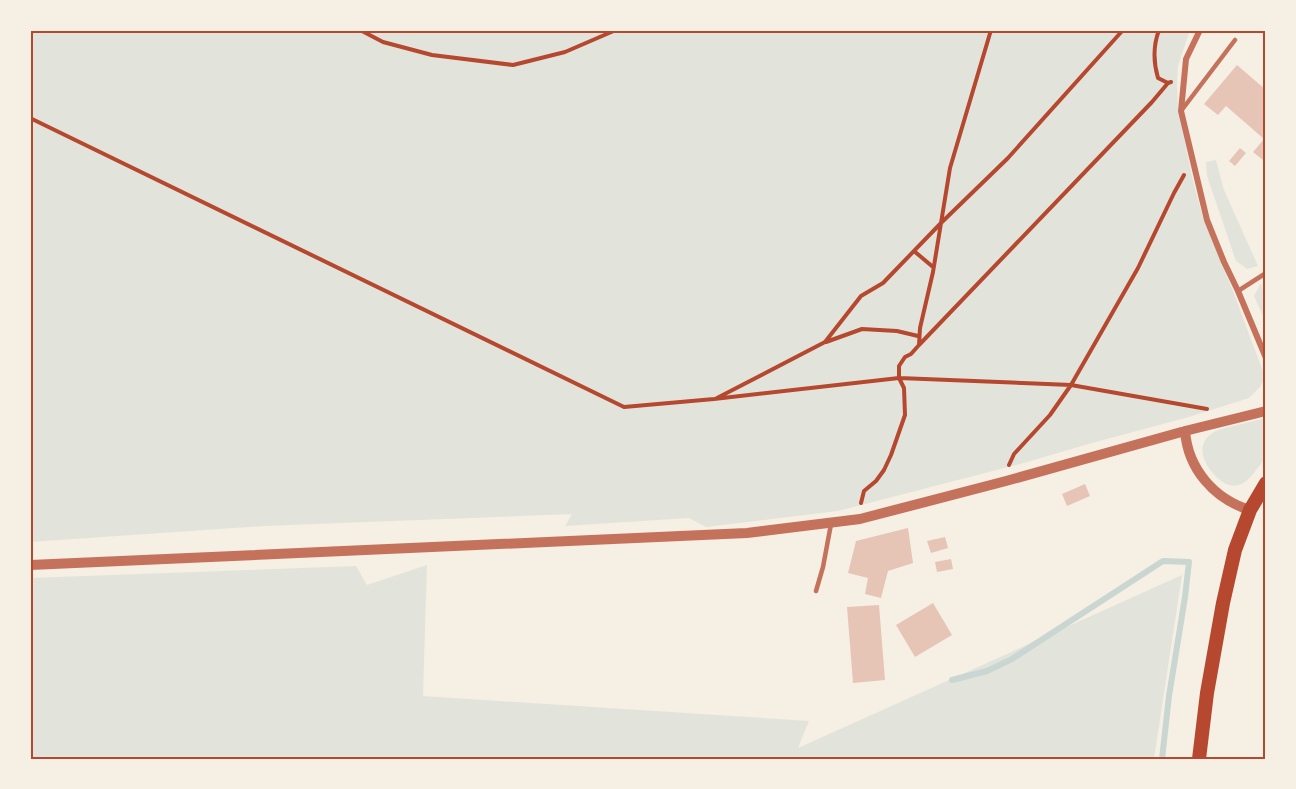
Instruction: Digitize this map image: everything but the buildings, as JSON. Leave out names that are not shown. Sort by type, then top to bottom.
[{"type":"main road","points":[[1199,759],[1223,603],[1235,550],[1251,510],[1266,483]]},
{"type":"street","points":[[1200,30],[1186,59],[1181,111],[1207,220],[1266,358]]},
{"type":"street","points":[[30,565],[747,533],[860,519],[1266,411]]},
{"type":"street","points":[[1185,431],[1185,439],[1194,466],[1202,478],[1236,506],[1251,510]]},
{"type":"lane","points":[[1181,111],[1235,40]]},
{"type":"lane","points":[[1238,291],[1266,273]]},
{"type":"lane","points":[[816,591],[831,522]]},
{"type":"path","points":[[360,30],[383,42],[432,55],[513,65],[565,52],[616,30]]},
{"type":"path","points":[[919,345],[918,336],[933,267],[950,168],[991,30]]},
{"type":"path","points":[[825,342],[861,296],[883,283],[940,223],[1008,158],[1123,30]]},
{"type":"path","points":[[1159,30],[1154,43],[1155,66],[1158,78],[1168,83]]},
{"type":"path","points":[[860,519],[864,491],[884,470],[905,415],[904,388],[899,378],[899,366],[905,357],[911,354],[1168,83],[1183,77]]},
{"type":"path","points":[[30,118],[624,407],[899,378],[1071,385],[1210,409]]},
{"type":"path","points":[[1006,481],[1010,461],[1014,454],[1050,415],[1071,385],[1138,268],[1183,177],[1186,172],[1194,169]]},
{"type":"path","points":[[914,250],[933,267]]},
{"type":"path","points":[[714,399],[825,342],[862,330],[897,331],[918,336]]},
{"type":"shaded area","points":[[30,30],[1190,30],[1178,66],[1177,84],[1178,107],[1192,177],[1203,218],[1233,291],[1264,379],[1260,387],[1249,398],[1189,417],[838,511],[706,527],[689,518],[565,526],[572,514],[264,526],[30,542]]},
{"type":"shaded area","points":[[1216,160],[1224,190],[1258,266],[1247,269],[1236,261],[1207,176],[1206,162]]},
{"type":"shaded area","points":[[1261,283],[1266,298],[1266,323],[1254,296]]},
{"type":"shaded area","points":[[1266,418],[1267,451],[1263,461],[1246,481],[1235,486],[1223,483],[1207,466],[1203,453],[1204,442],[1213,432]]},
{"type":"shaded area","points":[[427,565],[423,696],[809,721],[798,748],[1182,575],[1154,759],[30,759],[30,578],[356,566],[367,585]]},
{"type":"waterway","points":[[952,680],[987,671],[1012,659],[1163,561],[1189,562],[1162,759]]}]
